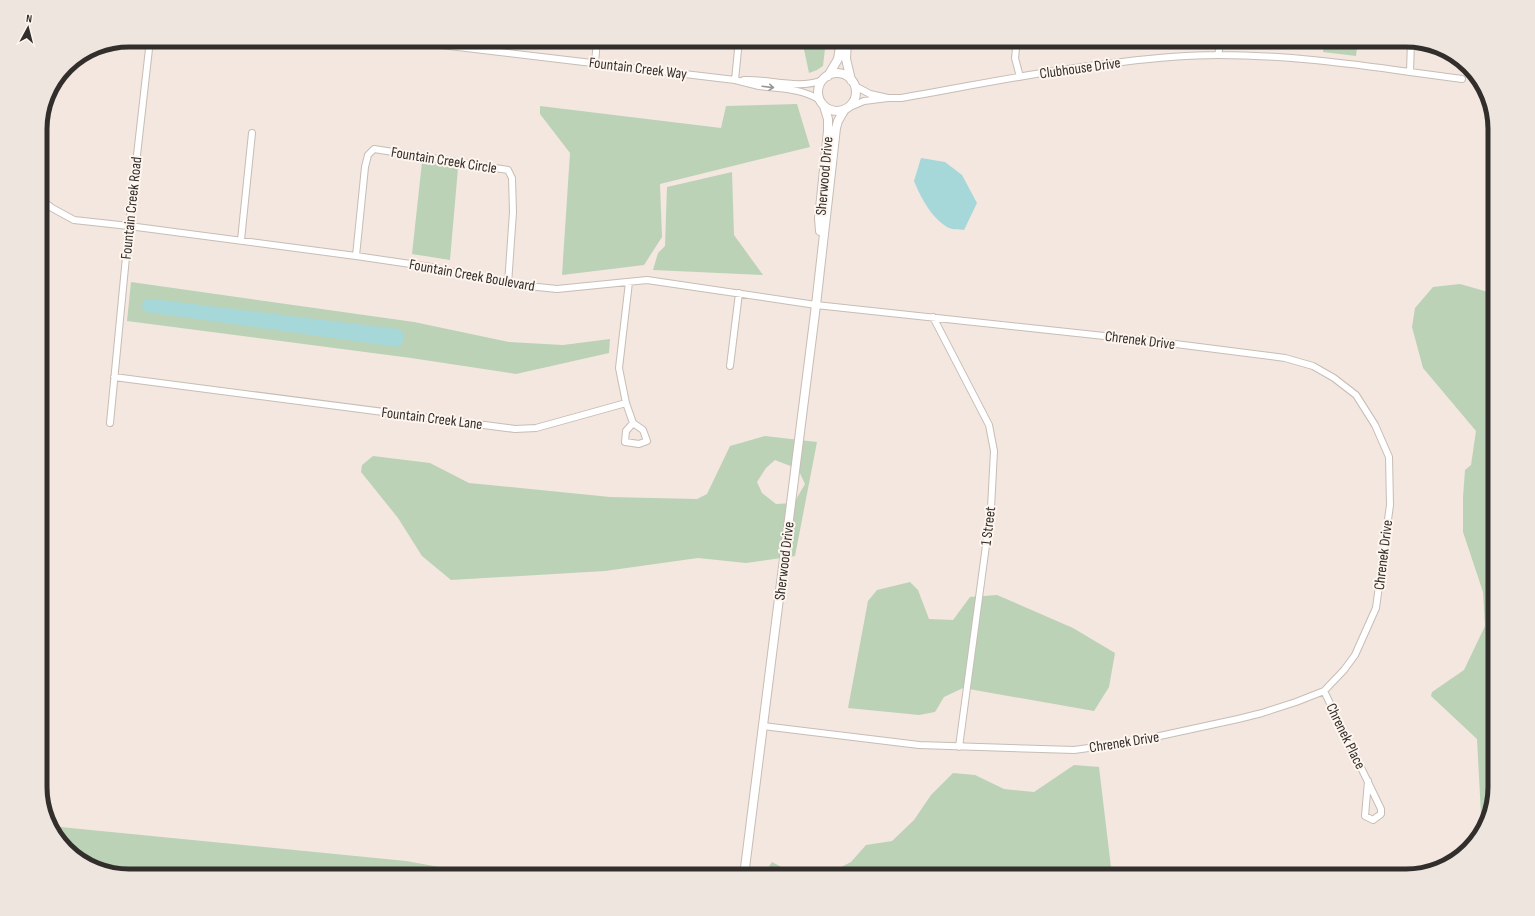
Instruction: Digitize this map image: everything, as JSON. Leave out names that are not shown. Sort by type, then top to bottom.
[{"type":"street","name":"Fountain Creek Road","points":[[110,423],[129,226],[149,47]]},
{"type":"street","name":"Fountain Creek Way","points":[[463,47],[735,80],[758,86],[801,91],[809,94],[822,103]]},
{"type":"street","points":[[595,63],[596,47]]},
{"type":"street","points":[[735,80],[737,47]]},
{"type":"street","points":[[840,47],[838,59],[818,90],[822,103],[834,111],[845,109],[850,106],[855,97],[853,83],[846,59],[847,47]]},
{"type":"street","points":[[1016,47],[1015,58],[1020,76]]},
{"type":"street","points":[[1218,55],[1220,47]]},
{"type":"street","points":[[1410,72],[1411,47]]},
{"type":"street","name":"Clubhouse Drive","points":[[845,109],[864,101],[902,98],[1020,76],[1140,60],[1218,55],[1309,59],[1462,79]]},
{"type":"street","points":[[825,78],[833,74],[840,74],[846,76],[853,83]]},
{"type":"street","name":"Fountain Creek Way","points":[[735,80],[758,79],[810,84],[825,78]]},
{"type":"street","name":"Clubhouse Drive","points":[[853,83],[870,94],[888,98]]},
{"type":"street","name":"Sherwood Drive","points":[[822,103],[828,125],[819,218],[823,246]]},
{"type":"street","name":"Sherwood Drive","points":[[745,869],[816,305],[836,128],[838,120],[845,109]]},
{"type":"street","points":[[241,240],[252,133]]},
{"type":"street","name":"Fountain Creek Circle","points":[[356,256],[365,167],[368,155],[374,149],[508,170],[512,178],[513,212],[508,284]]},
{"type":"street","name":"Fountain Creek Boulevard","points":[[47,204],[74,220],[241,240],[356,256],[430,267],[508,284],[557,289],[647,280],[816,305]]},
{"type":"street","points":[[629,282],[619,368],[626,403],[633,423]]},
{"type":"street","points":[[730,366],[739,293]]},
{"type":"street","name":"Chrenek Drive","points":[[763,726],[919,745],[1074,750],[1132,742],[1262,713],[1296,702],[1324,690],[1344,670],[1355,655],[1376,608],[1390,505],[1389,457],[1375,425],[1356,395],[1334,378],[1313,366],[1285,358],[1160,342],[816,305]]},
{"type":"street","name":"1 Street","points":[[933,317],[989,425],[994,451],[991,508],[959,747]]},
{"type":"street","name":"Fountain Creek Lane","points":[[114,377],[515,429],[536,428],[626,403]]},
{"type":"street","name":"Chrenek Place","points":[[1324,690],[1368,781],[1381,809],[1381,814],[1373,820],[1365,816],[1368,781]]},
{"type":"green space","points":[[803,47],[825,47],[823,66],[809,73]]},
{"type":"green space","points":[[1323,47],[1357,47],[1356,56],[1323,52]]},
{"type":"green space","points":[[797,104],[810,147],[660,184],[662,237],[644,265],[562,275],[570,153],[540,114],[540,106],[721,128],[726,106]]},
{"type":"green space","points":[[422,162],[458,168],[450,260],[412,254]]},
{"type":"green space","points":[[732,172],[734,235],[763,275],[653,270],[658,253],[665,246],[667,187]]},
{"type":"green space","points":[[131,282],[414,322],[509,342],[563,345],[610,339],[609,353],[516,374],[411,358],[127,321]]},
{"type":"green space","points":[[1460,284],[1488,292],[1488,787],[1485,808],[1481,819],[1477,739],[1431,696],[1432,692],[1464,670],[1485,626],[1483,592],[1463,532],[1465,470],[1471,465],[1476,431],[1423,368],[1412,327],[1415,308],[1433,287]]},
{"type":"green space","points":[[765,436],[817,442],[795,556],[746,563],[698,558],[605,571],[451,580],[422,556],[398,518],[361,472],[362,465],[373,456],[430,463],[469,483],[610,497],[697,499],[707,494],[730,446]],"holes":[[[775,460],[798,469],[805,484],[794,503],[776,504],[762,493],[757,482],[766,468]]]},
{"type":"green space","points":[[910,582],[918,590],[929,619],[953,620],[970,597],[997,595],[1073,628],[1115,653],[1109,687],[1094,711],[963,688],[944,697],[935,712],[919,715],[848,708],[868,601],[877,590]]},
{"type":"green space","points":[[1074,765],[1099,767],[1111,869],[837,869],[851,862],[866,845],[892,841],[914,820],[931,795],[953,773],[975,775],[1004,789],[1034,792]]},
{"type":"green space","points":[[57,827],[406,861],[450,869],[118,868],[98,863],[79,852],[64,837]]},
{"type":"green space","points":[[772,862],[785,869],[768,869]]},
{"type":"water","points":[[921,158],[945,162],[962,175],[977,203],[964,230],[951,229],[943,224],[932,214],[924,201],[914,181]]},
{"type":"water","points":[[145,299],[398,329],[404,333],[403,343],[397,347],[146,312],[141,307]]}]
